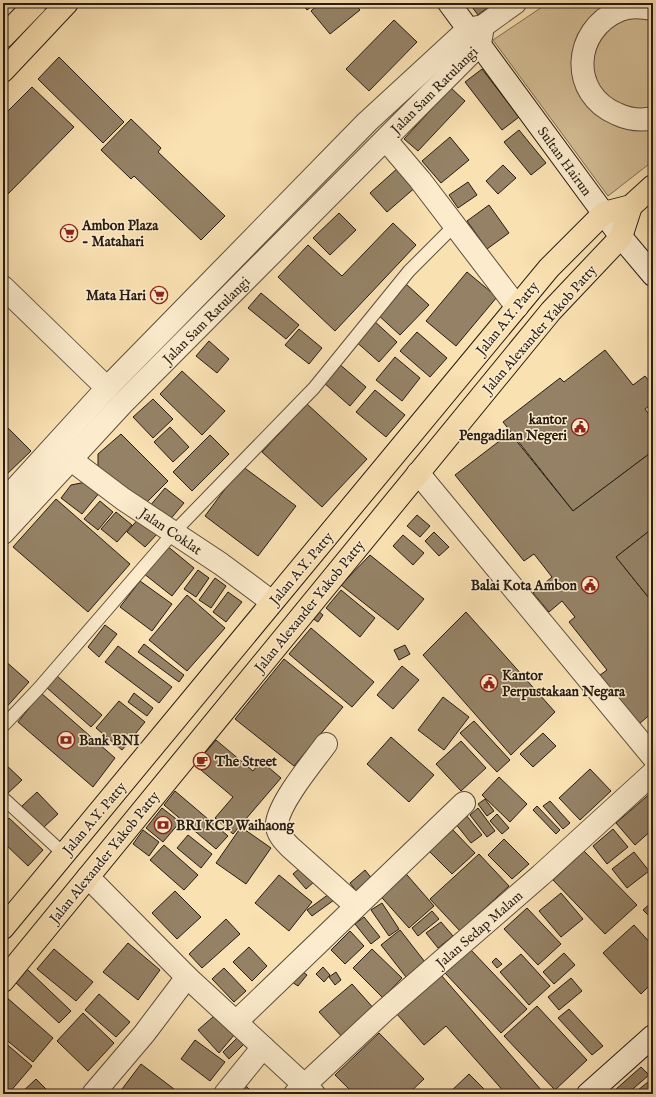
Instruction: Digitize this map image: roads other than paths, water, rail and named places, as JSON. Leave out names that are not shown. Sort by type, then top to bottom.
[{"type":"main road","points":[[3,37],[36,3]]},
{"type":"main road","points":[[3,71],[67,3]]},
{"type":"main road","points":[[604,213],[631,206],[653,186]]},
{"type":"main road","points":[[621,237],[631,206]]},
{"type":"main road","name":"Jalan A.Y. Patty","points":[[3,928],[549,268],[604,213]]},
{"type":"main road","name":"Jalan Alexander Yakob Patty","points":[[3,981],[551,311],[621,237]]},
{"type":"street","name":"Sultan Hairun","points":[[449,3],[477,33],[621,237],[653,275]]},
{"type":"street","points":[[477,33],[515,3]]},
{"type":"street","points":[[653,9],[637,7],[620,10],[603,19],[588,38],[582,63],[587,88],[606,110],[627,119],[653,118]]},
{"type":"street","name":"Jalan Sam Ratulangi","points":[[3,533],[128,398],[386,140],[477,33]]},
{"type":"street","name":"Jalan Sam Ratulangi","points":[[3,502],[107,388],[367,122],[477,33]]},
{"type":"street","points":[[386,140],[420,180],[517,307]]},
{"type":"street","points":[[3,288],[107,388]]},
{"type":"street","name":"Jalan Coklat","points":[[70,459],[123,499],[221,564],[272,602]]},
{"type":"street","points":[[418,473],[653,757]]},
{"type":"street","points":[[326,744],[287,800],[277,824],[281,838],[356,906]]},
{"type":"street","name":"Jalan Sedap Malam","points":[[305,1091],[384,1011],[541,875],[653,773]]},
{"type":"street","points":[[236,1022],[464,803]]},
{"type":"street","points":[[88,877],[187,977],[263,1046],[305,1091]]},
{"type":"street","points":[[93,1094],[144,1034],[187,977]]},
{"type":"street","points":[[588,1094],[653,1036]]},
{"type":"street","points":[[225,1094],[263,1046]]},
{"type":"lane","points":[[3,726],[44,682],[174,533],[314,388],[409,271],[454,226]]},
{"type":"lane","points":[[3,798],[64,854]]},
{"type":"place","name":"Ambon Plaza - Matahari","points":[[69,233]]},
{"type":"place","name":"Mata Hari","points":[[159,295]]},
{"type":"place","name":"kantor Pengadilan Negeri","points":[[580,427]]},
{"type":"place","name":"Balai Kota Ambon","points":[[590,585]]},
{"type":"place","name":"Kantor Perpustakaan Negara","points":[[489,683]]},
{"type":"place","name":"Bank BNI","points":[[66,740]]},
{"type":"place","name":"The Street","points":[[202,761]]},
{"type":"place","name":"BRI KCP Waihaong","points":[[163,825]]}]
